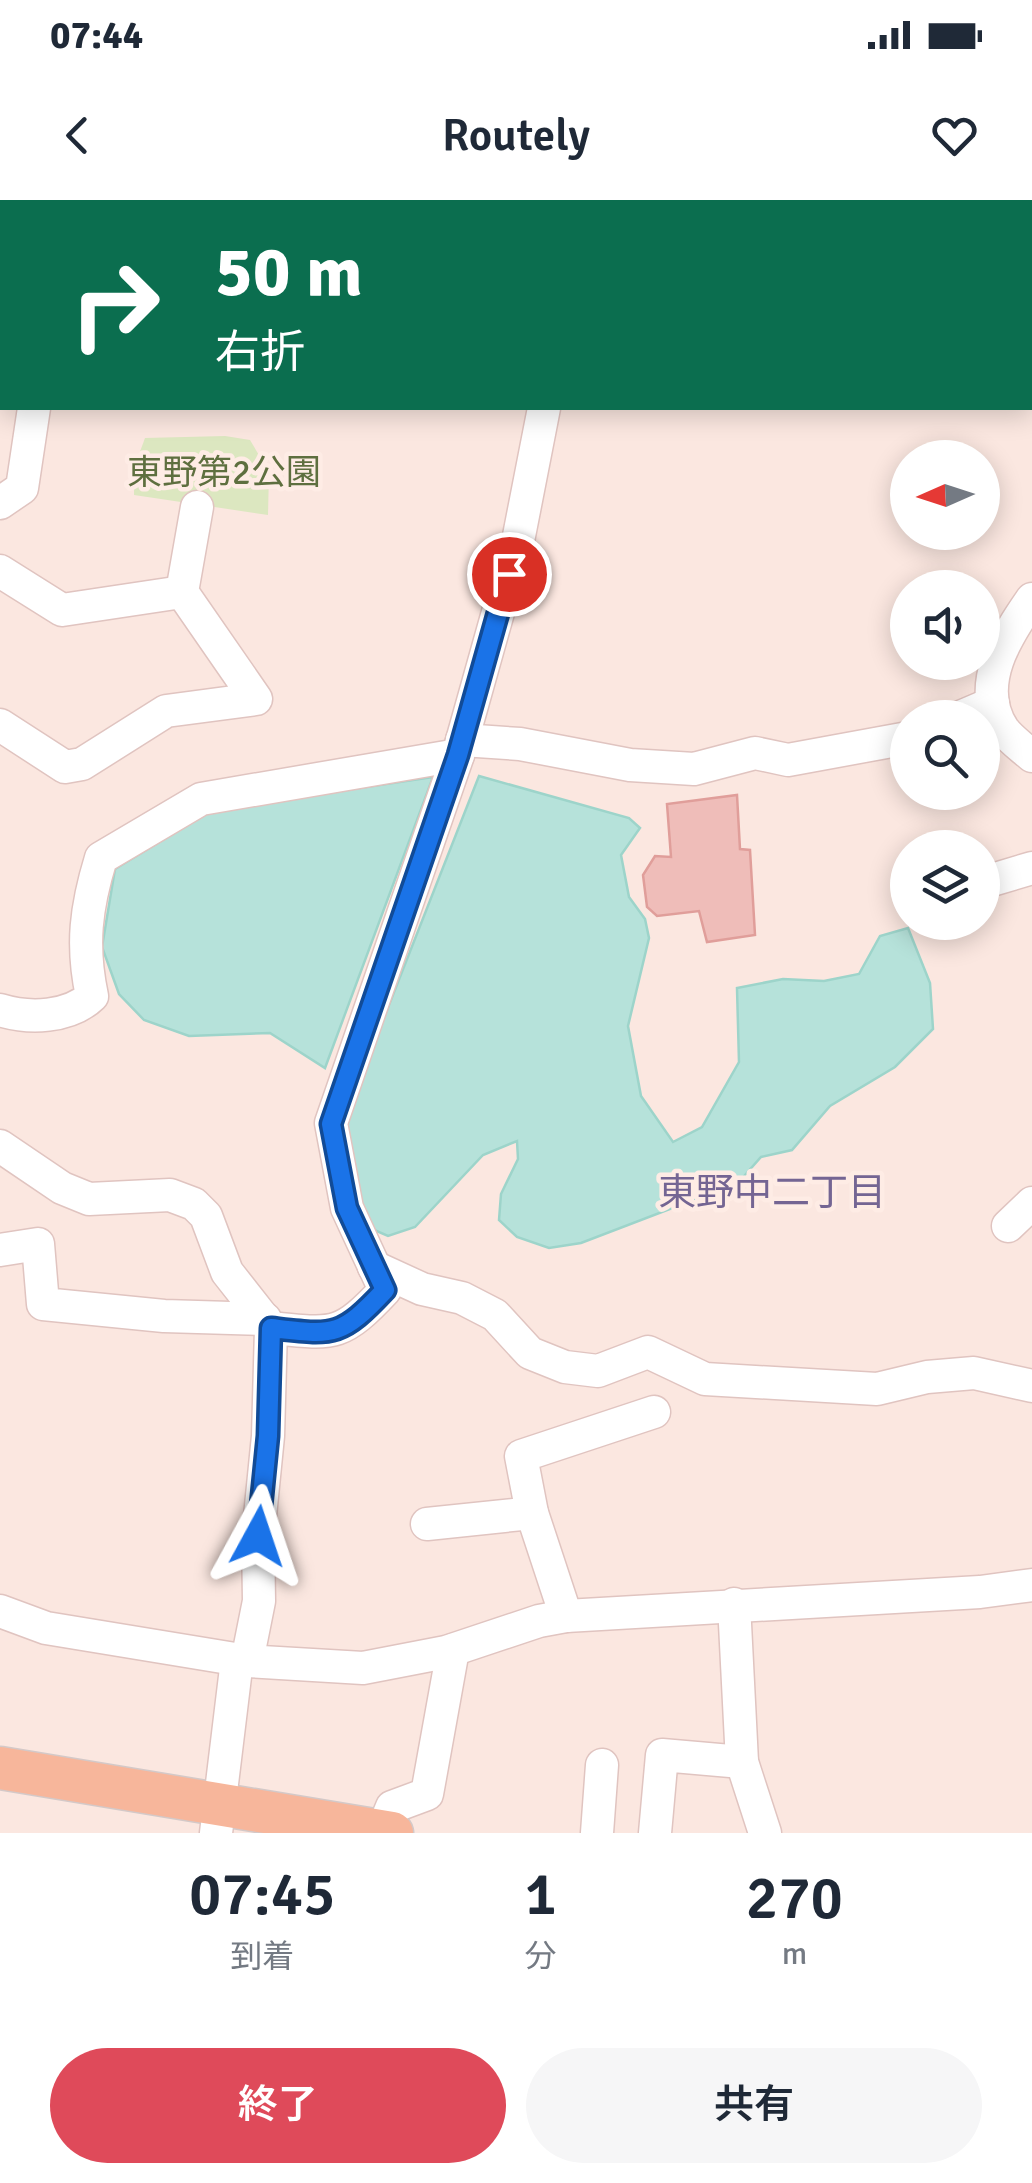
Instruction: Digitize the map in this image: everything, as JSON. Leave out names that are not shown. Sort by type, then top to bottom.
[{"type":"main road","points":[[0,1768],[218,1819],[387,1832]]},
{"type":"street","points":[[0,503],[22,488],[34,410]]},
{"type":"street","points":[[0,1250],[38,1244],[43,1304],[268,1323],[324,1334],[356,1321],[385,1290],[347,1208],[331,1124],[460,747],[518,541],[544,410]]},
{"type":"street","points":[[0,725],[66,767],[82,764],[166,712],[256,699],[182,592],[197,507]]},
{"type":"street","points":[[0,571],[62,610],[182,592]]},
{"type":"street","points":[[993,700],[993,673],[1010,631],[1032,599]]},
{"type":"street","points":[[1000,722],[1003,730],[1032,756]]},
{"type":"street","points":[[0,1010],[27,1018],[82,1006],[92,996],[84,958],[89,896],[102,858],[201,799],[460,747],[520,744],[630,765],[694,769],[756,754],[788,760],[890,741]]},
{"type":"street","points":[[1000,878],[1032,868]]},
{"type":"street","points":[[0,1146],[62,1188],[89,1199],[170,1195],[194,1204],[206,1216],[227,1272],[268,1323],[268,1436],[258,1536],[260,1601],[242,1661],[218,1819]]},
{"type":"street","points":[[1008,1226],[1032,1202]]},
{"type":"street","points":[[374,1267],[422,1289],[462,1298],[495,1315],[530,1352],[565,1367],[598,1371],[648,1352],[705,1379],[877,1388],[974,1372],[1032,1386]]},
{"type":"street","points":[[566,1616],[532,1514],[522,1456],[654,1412]]},
{"type":"street","points":[[426,1524],[532,1514]]},
{"type":"street","points":[[0,1611],[46,1628],[242,1661],[363,1668],[452,1650],[566,1616],[980,1592],[1032,1585]]},
{"type":"street","points":[[734,1604],[742,1762],[764,1833]]},
{"type":"street","points":[[387,1832],[392,1808],[427,1794],[452,1650]]},
{"type":"street","points":[[655,1833],[662,1755],[742,1762]]},
{"type":"street","points":[[597,1833],[602,1765]]},
{"type":"green space","name":"東野第2公園","points":[[225,436],[250,440],[269,472],[268,515],[134,495],[134,468],[145,438]]},
{"type":"water","points":[[479,776],[629,818],[640,828],[621,855],[629,897],[645,919],[649,938],[628,1026],[641,1096],[673,1142],[702,1127],[739,1062],[737,988],[783,979],[824,981],[859,974],[880,936],[890,933],[890,940],[913,940],[930,983],[933,1029],[895,1067],[830,1106],[792,1150],[761,1157],[738,1183],[581,1243],[549,1248],[517,1237],[499,1220],[501,1194],[518,1159],[517,1141],[483,1155],[415,1227],[388,1236],[365,1226],[343,1122]]},
{"type":"water","points":[[433,777],[325,1068],[270,1033],[189,1036],[144,1020],[119,994],[102,947],[115,869],[212,810]]},
{"type":"building","points":[[737,795],[740,849],[750,850],[755,935],[707,942],[699,911],[657,916],[647,907],[643,875],[655,856],[671,857],[667,804]]},
{"type":"district","name":"東野中二丁目","points":[[772,1192]]},
{"type":"route","points":[[258,1536],[268,1436],[271,1328],[324,1334],[356,1321],[385,1290],[347,1208],[331,1124],[458,755],[509,574]]}]
